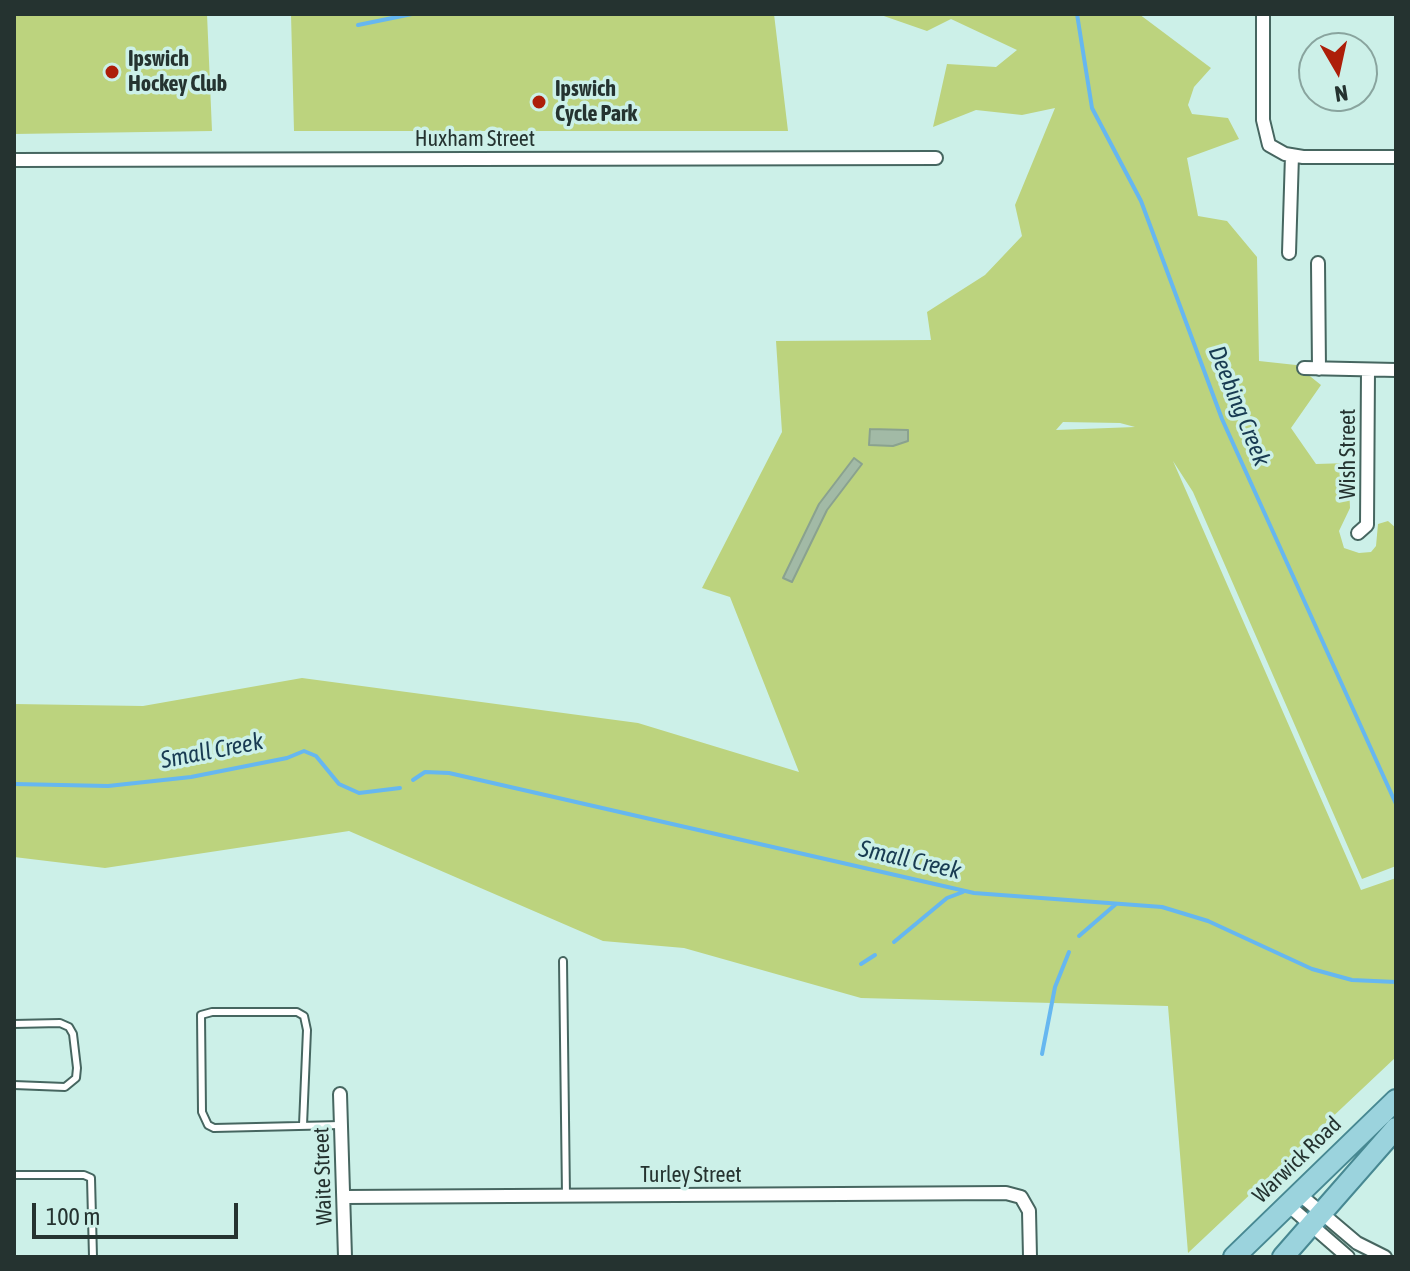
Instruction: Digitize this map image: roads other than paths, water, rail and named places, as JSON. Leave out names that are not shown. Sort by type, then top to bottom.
[{"type":"main road","name":"Warwick Road","points":[[1234,1257],[1396,1100]]},
{"type":"main road","points":[[1283,1257],[1396,1128]]},
{"type":"street","points":[[1263,14],[1265,135],[1269,145],[1292,155],[1396,157]]},
{"type":"street","points":[[1289,253],[1292,155]]},
{"type":"street","name":"Huxham Street","points":[[14,160],[936,158]]},
{"type":"street","points":[[1318,263],[1319,369]]},
{"type":"street","points":[[1304,368],[1396,370]]},
{"type":"street","name":"Wish Street","points":[[1358,533],[1367,525],[1368,370]]},
{"type":"street","name":"Waite Street","points":[[340,1094],[345,1257]]},
{"type":"street","name":"Turley Street","points":[[345,1197],[1006,1193],[1021,1197],[1029,1211],[1030,1257]]},
{"type":"street","points":[[1292,1198],[1317,1220],[1348,1257]]},
{"type":"street","points":[[1317,1220],[1385,1257]]},
{"type":"lane","points":[[563,961],[566,1196]]},
{"type":"lane","points":[[303,1125],[307,1030],[304,1016],[297,1012],[201,1015],[202,1112],[208,1125],[303,1125],[341,1125]]},
{"type":"lane","points":[[14,1024],[60,1023],[69,1027],[73,1034],[77,1068],[76,1078],[65,1087],[14,1085]]},
{"type":"lane","points":[[14,1175],[84,1175],[91,1178],[93,1257]]},
{"type":"waterway","points":[[358,25],[412,14]]},
{"type":"waterway","name":"Deebing Creek","points":[[1077,14],[1092,108],[1141,201],[1222,419],[1396,804]]},
{"type":"waterway","name":"Small Creek","points":[[14,784],[108,786],[191,777],[287,758],[304,751],[316,756],[339,784],[359,793],[400,788]]},
{"type":"waterway","name":"Small Creek","points":[[413,780],[425,772],[449,773],[974,893],[1162,907],[1208,921],[1312,969],[1352,980],[1396,982]]},
{"type":"waterway","points":[[894,942],[947,898],[963,892]]},
{"type":"waterway","points":[[1079,936],[1116,904]]},
{"type":"waterway","points":[[1042,1054],[1055,987],[1069,952]]},
{"type":"waterway","points":[[861,964],[875,955]]},
{"type":"place","name":"Ipswich Hockey Club","points":[[112,72]]},
{"type":"place","name":"Ipswich Cycle Park","points":[[539,102]]}]
